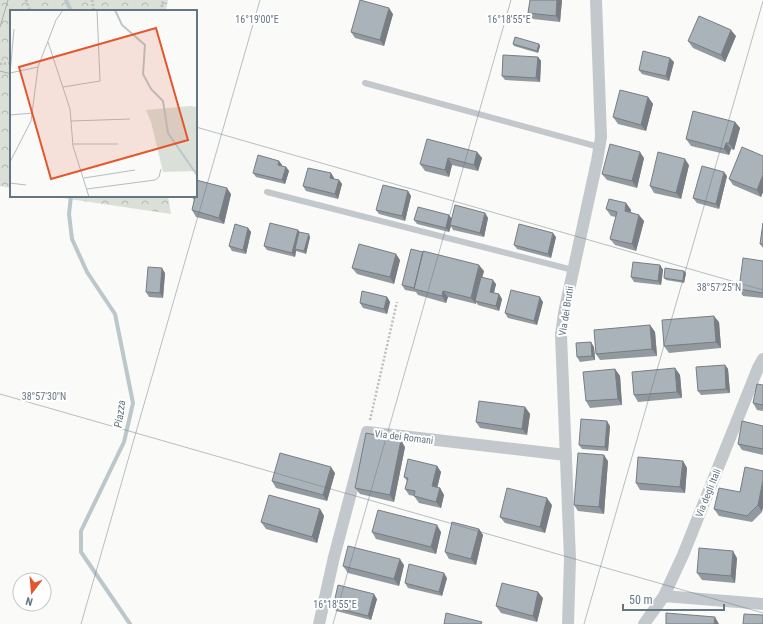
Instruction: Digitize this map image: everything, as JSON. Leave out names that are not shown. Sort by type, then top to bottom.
[{"type":"street","name":"Via dei Brutii","points":[[568,624],[570,558],[562,335],[564,314],[601,137],[596,0]]},
{"type":"street","name":"Via degli Itali","points":[[644,624],[664,596],[683,555],[761,365]]},
{"type":"street","name":"Via dei Romani","points":[[319,624],[334,557],[367,432],[566,455]]},
{"type":"street","points":[[664,596],[763,604]]},
{"type":"lane","points":[[365,83],[599,147]]},
{"type":"lane","points":[[268,192],[573,270]]},
{"type":"path","points":[[26,0],[30,10]]},
{"type":"path","points":[[92,0],[94,10]]},
{"type":"path","points":[[161,10],[163,0]]},
{"type":"path","points":[[0,64],[10,63]]},
{"type":"path","points":[[367,432],[397,302]]},
{"type":"green space","points":[[0,0],[168,0],[166,10],[10,10],[10,188],[0,186]]},
{"type":"green space","points":[[56,197],[168,197],[171,214]]},
{"type":"building","points":[[360,0],[389,8],[380,40],[351,32]]},
{"type":"building","points":[[530,0],[557,0],[556,16],[528,13]]},
{"type":"building","points":[[699,16],[731,30],[721,55],[688,41]]},
{"type":"building","points":[[515,37],[539,44],[537,51],[513,44]]},
{"type":"building","points":[[643,51],[670,58],[666,76],[639,70]]},
{"type":"building","points":[[503,55],[538,57],[536,78],[502,76]]},
{"type":"building","points":[[620,90],[648,97],[641,125],[613,117]]},
{"type":"building","points":[[693,111],[735,122],[729,143],[726,143],[724,149],[686,139]]},
{"type":"building","points":[[427,139],[477,152],[474,165],[448,158],[445,170],[420,164]]},
{"type":"building","points":[[610,144],[640,152],[632,181],[602,174]]},
{"type":"building","points":[[742,147],[763,156],[763,175],[757,190],[729,179]]},
{"type":"building","points":[[658,152],[685,159],[676,193],[650,186]]},
{"type":"building","points":[[258,155],[279,161],[278,165],[286,167],[282,180],[253,173]]},
{"type":"building","points":[[702,166],[724,172],[716,204],[693,198]]},
{"type":"building","points":[[308,168],[331,173],[330,178],[339,180],[335,194],[303,186]]},
{"type":"building","points":[[197,180],[227,188],[219,218],[192,210],[195,197],[197,197]]},
{"type":"building","points":[[383,185],[408,191],[402,216],[376,210]]},
{"type":"building","points":[[609,199],[626,203],[625,211],[639,215],[632,244],[610,239],[617,212],[606,209]]},
{"type":"building","points":[[455,205],[485,213],[480,233],[450,225]]},
{"type":"building","points":[[418,207],[449,215],[446,228],[414,220]]},
{"type":"building","points":[[270,223],[298,230],[292,253],[264,246]]},
{"type":"building","points":[[763,223],[763,244],[760,244]]},
{"type":"building","points":[[235,224],[248,228],[243,250],[229,246]]},
{"type":"building","points":[[519,224],[553,233],[548,254],[514,245]]},
{"type":"building","points":[[299,232],[309,234],[304,251],[295,249]]},
{"type":"building","points":[[359,244],[396,254],[390,277],[352,268]]},
{"type":"building","points":[[411,249],[423,252],[414,288],[402,285]]},
{"type":"building","points":[[423,251],[479,265],[471,298],[443,291],[442,296],[414,289]]},
{"type":"building","points":[[743,258],[763,261],[763,293],[739,289]]},
{"type":"building","points":[[633,262],[660,265],[658,281],[631,277]]},
{"type":"building","points":[[148,267],[162,268],[160,293],[146,292]]},
{"type":"building","points":[[665,268],[684,271],[683,281],[664,278]]},
{"type":"building","points":[[481,277],[493,280],[490,292],[499,294],[496,306],[475,301]]},
{"type":"building","points":[[511,290],[540,297],[534,321],[505,313]]},
{"type":"building","points":[[362,291],[387,297],[384,309],[360,303]]},
{"type":"building","points":[[714,316],[716,342],[664,346],[662,320]]},
{"type":"building","points":[[650,325],[652,349],[596,354],[594,330]]},
{"type":"building","points":[[591,342],[592,356],[577,357],[576,343]]},
{"type":"building","points":[[725,365],[726,389],[698,391],[696,367]]},
{"type":"building","points":[[675,368],[677,392],[634,395],[632,372]]},
{"type":"building","points":[[615,369],[618,399],[586,401],[583,372]]},
{"type":"building","points":[[757,384],[763,385],[763,405],[753,403]]},
{"type":"building","points":[[479,401],[525,407],[522,429],[476,422]]},
{"type":"building","points":[[581,419],[607,421],[605,447],[579,445]]},
{"type":"building","points":[[742,421],[763,426],[763,449],[738,444]]},
{"type":"building","points":[[366,433],[401,440],[390,495],[355,488]]},
{"type":"building","points":[[280,453],[331,467],[323,495],[272,481]]},
{"type":"building","points":[[578,453],[604,455],[599,507],[574,505]]},
{"type":"building","points":[[638,457],[683,461],[680,487],[636,483]]},
{"type":"building","points":[[408,459],[437,466],[432,486],[440,488],[436,502],[414,496],[415,491],[405,489],[408,478],[404,477]]},
{"type":"building","points":[[745,467],[763,471],[763,480],[758,505],[747,516],[714,509],[719,488],[740,492]]},
{"type":"building","points":[[507,488],[547,498],[540,527],[500,517]]},
{"type":"building","points":[[269,495],[320,509],[312,537],[261,522]]},
{"type":"building","points":[[378,510],[437,525],[431,547],[372,532]]},
{"type":"building","points":[[452,522],[479,529],[471,559],[445,552]]},
{"type":"building","points":[[348,546],[400,559],[394,579],[343,566]]},
{"type":"building","points":[[699,548],[733,551],[731,576],[697,573]]},
{"type":"building","points":[[409,564],[444,573],[439,592],[405,583]]},
{"type":"building","points":[[502,583],[538,592],[533,616],[496,606]]},
{"type":"building","points":[[338,585],[374,594],[368,616],[333,607]]},
{"type":"building","points":[[446,613],[482,622],[481,624],[444,624]]},
{"type":"building","points":[[666,613],[715,617],[714,624],[666,624]]},
{"type":"building","points":[[744,614],[763,615],[763,624],[743,624]]},
{"type":"waterway","name":"Piazza","points":[[66,0],[71,10]]},
{"type":"waterway","name":"Piazza","points":[[71,197],[69,214],[72,239],[87,272],[115,314],[133,403],[124,442],[81,531],[81,552],[130,624]]}]
